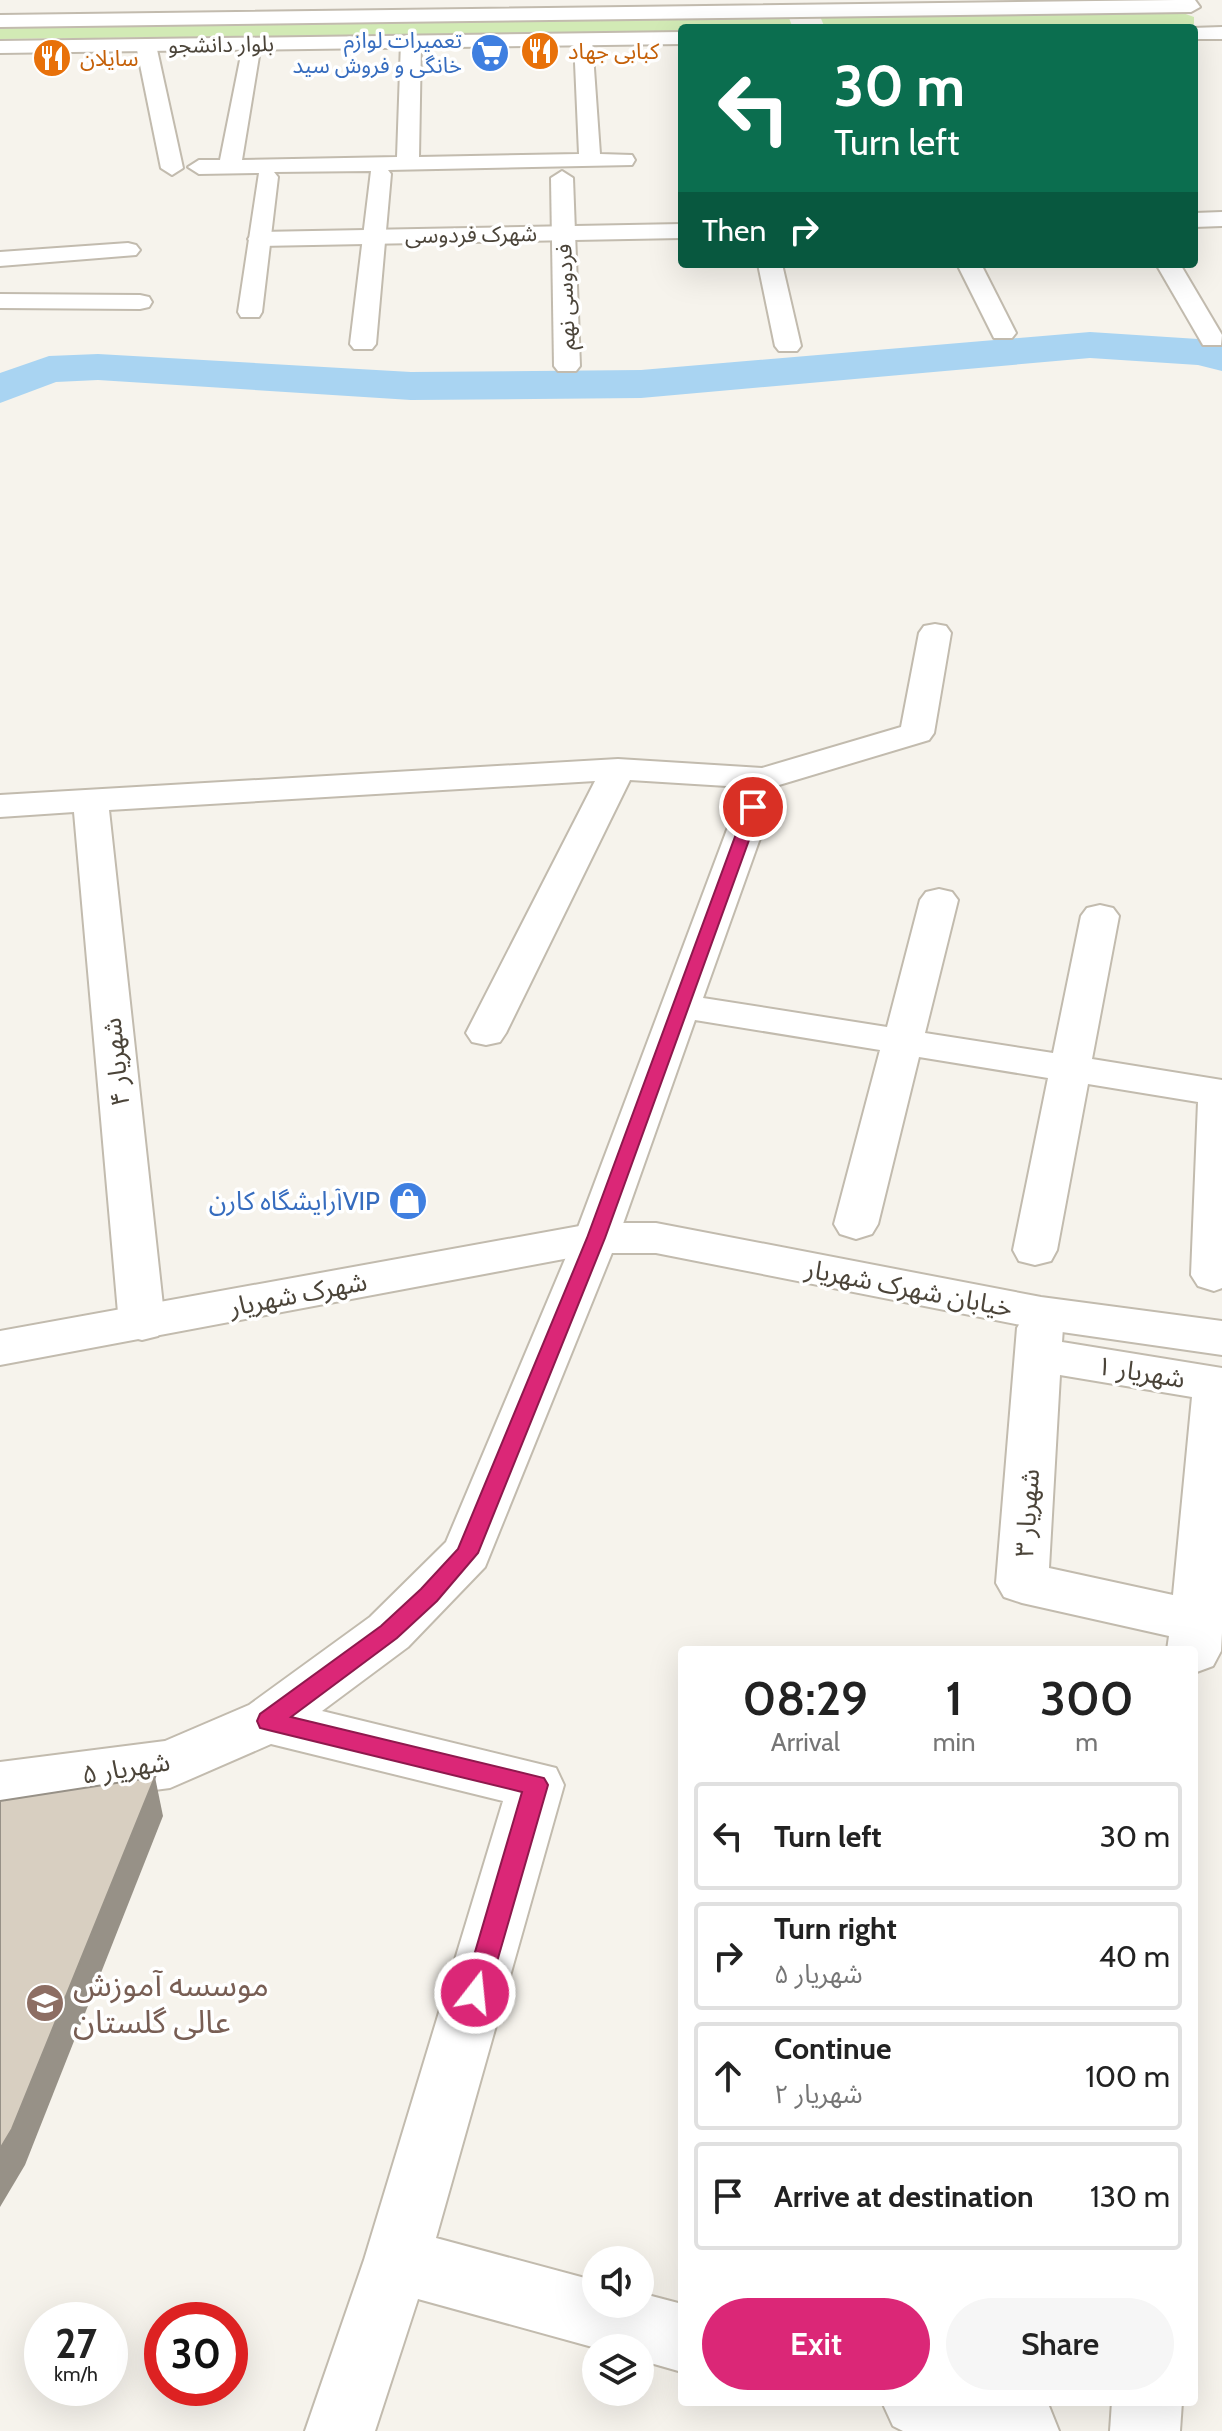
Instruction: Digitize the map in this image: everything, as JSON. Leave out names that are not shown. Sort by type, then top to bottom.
[{"type":"street","points":[[87,20],[99,0]]},
{"type":"street","points":[[0,21],[349,8],[599,7],[801,13],[1000,5],[1191,7],[1185,0]]},
{"type":"street","points":[[1198,33],[1222,33]]},
{"type":"street","name":"بلوار دانشجو","points":[[0,47],[678,38]]},
{"type":"street","points":[[583,40],[590,160]]},
{"type":"street","points":[[408,163],[411,42]]},
{"type":"street","points":[[230,166],[251,44]]},
{"type":"street","points":[[146,45],[172,168]]},
{"type":"street","points":[[199,167],[624,160]]},
{"type":"street","points":[[363,344],[380,174]]},
{"type":"street","points":[[250,312],[267,177]]},
{"type":"street","name":"فردوسی نهم","points":[[562,178],[567,366]]},
{"type":"street","points":[[1198,220],[1222,219]]},
{"type":"street","points":[[1198,226],[1222,226]]},
{"type":"street","name":"شهرک فردوسی","points":[[261,236],[678,229]]},
{"type":"street","points":[[0,259],[128,250]]},
{"type":"street","points":[[771,268],[788,346]]},
{"type":"street","points":[[971,268],[1003,333]]},
{"type":"street","points":[[1170,268],[1212,340]]},
{"type":"street","points":[[0,301],[140,302]]},
{"type":"street","points":[[0,806],[618,769],[764,778],[917,733],[935,633]]},
{"type":"street","points":[[486,1033],[618,769]]},
{"type":"street","name":"۵ شهریار","points":[[0,1786],[170,1764],[268,1721],[389,1632],[429,1595],[467,1553],[596,1238],[764,778]]},
{"type":"street","name":"شهریار ۴","points":[[90,799],[142,1324]]},
{"type":"street","points":[[856,1224],[939,900]]},
{"type":"street","points":[[1035,1250],[1100,916]]},
{"type":"street","points":[[680,1006],[1221,1093],[1214,1275]]},
{"type":"street","name":"شهرک شهریار","points":[[0,1348],[596,1238]]},
{"type":"street","name":"خیابان شهرک شهریار","points":[[596,1238],[656,1238],[1040,1334],[1222,1338]]},
{"type":"street","name":"۳ شهریار","points":[[1040,1334],[1022,1583],[1195,1636]]},
{"type":"street","name":"۱ شهریار","points":[[1040,1334],[1217,1384],[1195,1636]]},
{"type":"street","points":[[268,1721],[536,1785],[397,2260],[340,2431]]},
{"type":"street","points":[[397,2260],[678,2337]]},
{"type":"street","points":[[932,2406],[1024,2431]]},
{"type":"street","points":[[1145,2431],[1147,2406]]},
{"type":"green space","points":[[1180,12],[1194,17],[1194,24],[823,24],[819,14]]},
{"type":"green space","points":[[787,13],[791,24],[678,24],[678,32],[0,39],[0,24]]},
{"type":"building","name":"موسسه آموزش عالی گلستان","points":[[155,1777],[12,2129],[0,2149],[0,1801]]},
{"type":"waterway","points":[[0,389],[49,369],[98,367],[411,386],[641,384],[1090,345],[1198,352],[1222,358]]},
{"type":"place","name":"کبابی جهاد","points":[[540,51]]},
{"type":"place","name":"تعمیرات لوازم خانگی و فروش سید","points":[[490,53]]},
{"type":"place","name":"سایلان","points":[[52,58]]},
{"type":"place","name":"آرایشگاه کارنVIP","points":[[408,1201]]},
{"type":"place","name":"موسسه آموزش عالی گلستان","points":[[45,2003]]},
{"type":"route","points":[[475,1993],[536,1785],[268,1721],[389,1632],[429,1595],[467,1553],[596,1238],[753,807]]}]
